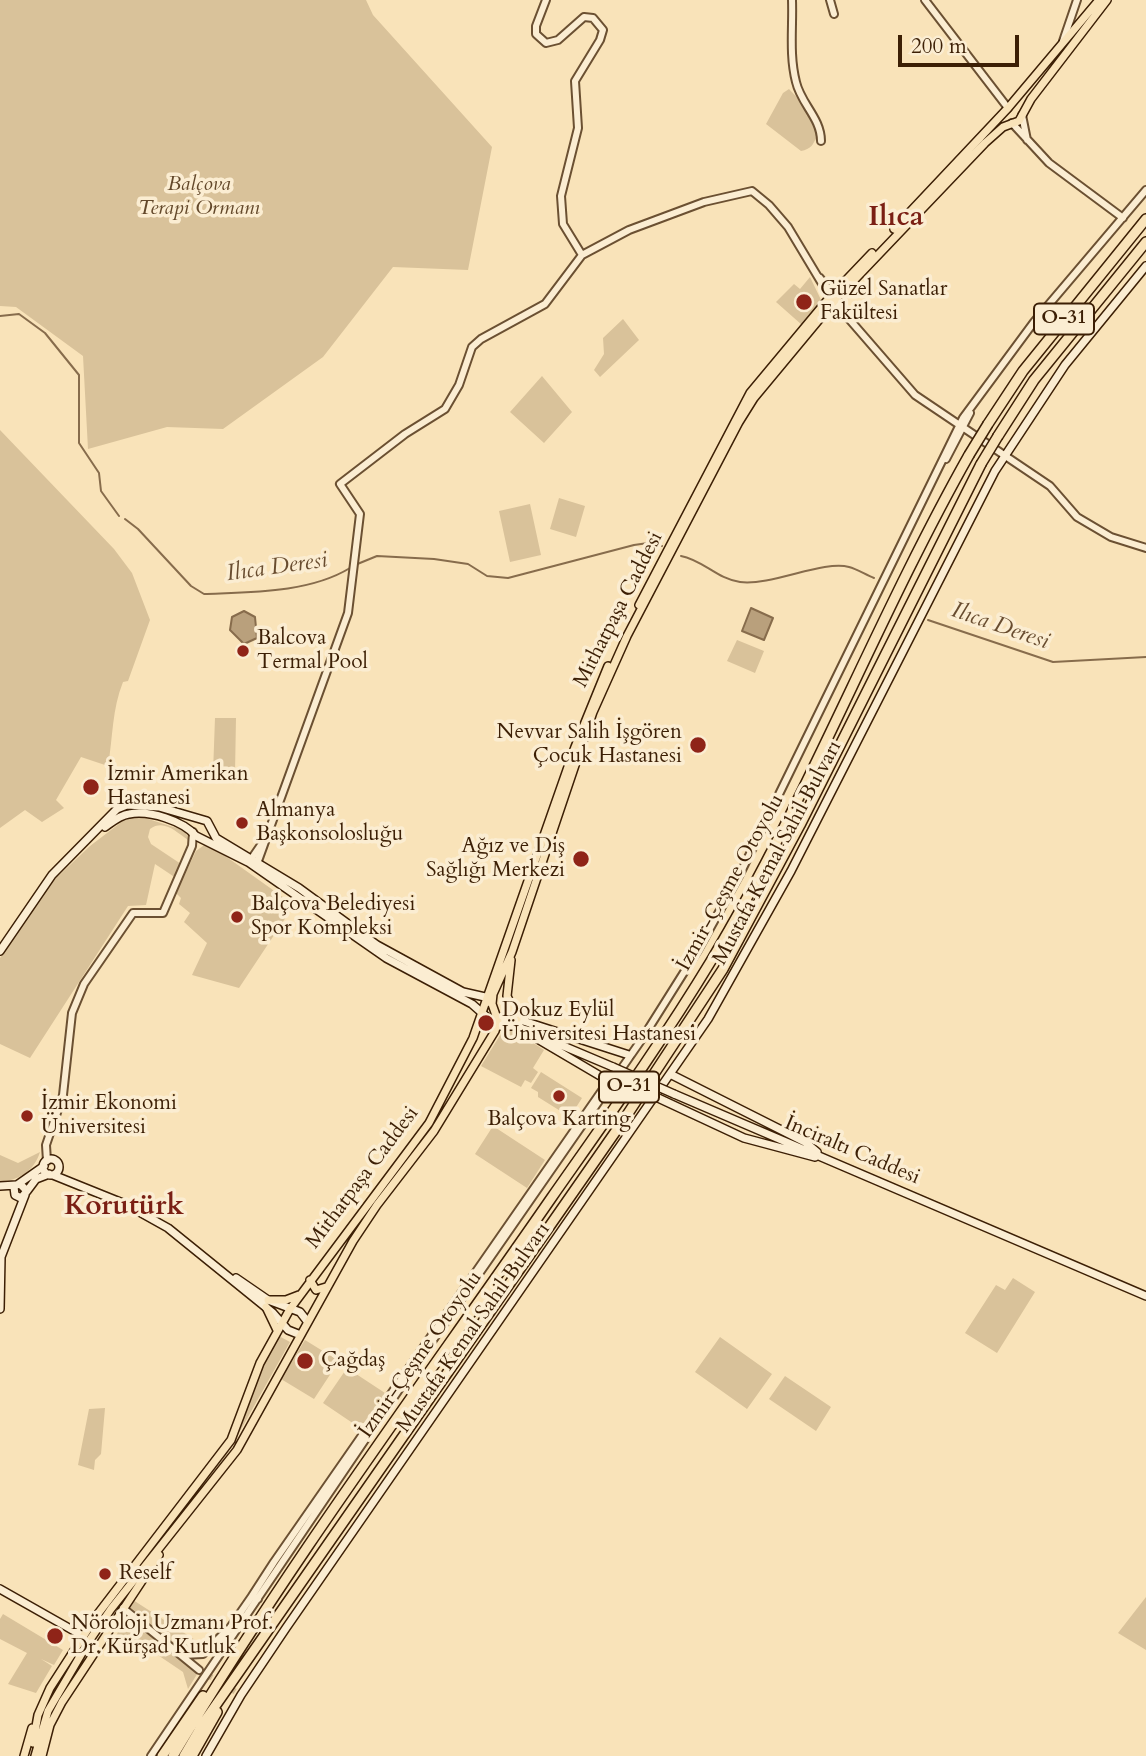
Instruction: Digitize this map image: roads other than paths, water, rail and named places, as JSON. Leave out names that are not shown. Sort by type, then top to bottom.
[{"type":"highway","name":"İzmir-Çeşme Otoyolu","points":[[173,1756],[221,1677],[622,1098],[711,961],[787,820],[969,456],[1023,371],[1146,219]]},
{"type":"highway","name":"İzmir-Çeşme Otoyolu","points":[[184,1756],[239,1672],[625,1118],[723,968],[788,849],[981,464],[1034,380],[1146,242]]},
{"type":"highway","points":[[192,1756],[239,1672]]},
{"type":"highway","points":[[156,1754],[207,1689],[221,1677]]},
{"type":"main road","name":"Mithatpaşa Caddesi","points":[[299,1335],[377,1205],[434,1131],[497,1022],[491,999],[593,712],[627,636],[754,398],[832,299],[1008,108],[1099,0]]},
{"type":"main road","points":[[1022,114],[1016,106],[1008,108],[1006,118],[1012,123],[1019,121],[1107,0]]},
{"type":"main road","name":"Mithatpaşa Caddesi","points":[[832,299],[985,143],[1012,123]]},
{"type":"main road","name":"Mustafa Kemal Sahil Bulvarı","points":[[206,1756],[241,1695],[286,1628],[656,1097],[733,977],[791,871],[1004,456],[1065,365],[1146,266]]},
{"type":"main road","points":[[0,951],[52,875],[95,834],[113,812],[124,806],[159,807],[207,821],[216,838],[377,945],[463,992],[485,997],[497,1022]]},
{"type":"main road","points":[[95,834],[123,815],[136,813],[181,824],[253,861],[386,958],[464,998],[481,1013],[497,1022],[517,1021],[629,1055]]},
{"type":"main road","points":[[192,831],[192,824],[199,819]]},
{"type":"main road","points":[[203,837],[209,833],[211,827]]},
{"type":"main road","name":"Mithatpaşa Caddesi","points":[[282,1322],[299,1294],[429,1123],[471,1041],[485,997],[509,951]]},
{"type":"main road","points":[[509,951],[507,996],[517,1021],[602,1077],[613,1079]]},
{"type":"main road","name":"İnciraltı Caddesi","points":[[517,1021],[612,1067],[1146,1296]]},
{"type":"main road","points":[[471,1041],[480,1040],[484,1048]]},
{"type":"main road","points":[[671,1075],[805,1142],[826,1159]]},
{"type":"main road","points":[[602,1077],[604,1087]]},
{"type":"main road","points":[[656,1097],[744,1138],[799,1155],[826,1159]]},
{"type":"main road","points":[[0,1188],[18,1185],[54,1160],[84,1188]]},
{"type":"main road","points":[[24,1756],[50,1688],[237,1450],[299,1335],[282,1322],[267,1304],[168,1228],[125,1204],[51,1175],[46,1163]]},
{"type":"main road","points":[[21,1195],[36,1179],[57,1172],[59,1165]]},
{"type":"main road","points":[[0,1309],[1,1257],[20,1209],[21,1195],[18,1185]]},
{"type":"main road","points":[[18,1185],[21,1195]]},
{"type":"main road","points":[[0,1188],[21,1195]]},
{"type":"main road","points":[[310,1280],[316,1290],[327,1286]]},
{"type":"main road","points":[[267,1304],[299,1294]]},
{"type":"main road","points":[[267,1304],[300,1312],[307,1321]]},
{"type":"main road","points":[[267,1304],[276,1330]]},
{"type":"main road","points":[[32,1756],[48,1711],[97,1615],[131,1567],[221,1456],[238,1424],[244,1400],[282,1322]]},
{"type":"main road","points":[[42,1756],[50,1725],[91,1656],[171,1535]]},
{"type":"main road","points":[[0,1588],[86,1639],[91,1656]]},
{"type":"main road","points":[[94,1634],[97,1615]]},
{"type":"main road","points":[[94,1634],[102,1639]]},
{"type":"main road","points":[[32,1756],[38,1715]]},
{"type":"street","points":[[546,0],[536,26],[536,34],[546,43],[558,40],[584,17],[593,18],[603,30],[600,40],[575,81],[578,128],[561,196],[563,224],[582,255]]},
{"type":"street","points":[[792,0],[792,66],[796,86],[821,129],[821,141]]},
{"type":"street","points":[[830,0],[834,14]]},
{"type":"street","points":[[925,0],[1008,108]]},
{"type":"street","points":[[1060,48],[1077,0]]},
{"type":"street","points":[[1022,114],[1027,140]]},
{"type":"street","points":[[1012,123],[1062,172],[1123,218]]},
{"type":"street","name":"Mustafa Kemal Sahil Bulvarı","points":[[255,1598],[613,1079],[722,908],[928,490],[972,408],[1034,322],[1146,190]]},
{"type":"street","points":[[253,861],[271,828],[348,613],[357,558],[360,514],[340,484],[444,409],[459,385],[472,347],[481,339],[545,304],[582,255],[639,226],[708,201],[752,191],[769,205],[788,227],[832,299]]},
{"type":"street","points":[[816,274],[823,288],[915,395],[960,428],[1050,486],[1077,517],[1111,537],[1146,548]]},
{"type":"street","points":[[46,1163],[46,1145],[63,1095],[72,1013],[82,989],[133,913],[163,913],[192,846],[192,831]]},
{"type":"street","points":[[192,846],[203,837]]},
{"type":"street","name":"Mustafa Kemal Sahil Bulvarı","points":[[156,1754],[255,1598],[604,1087],[613,1079]]},
{"type":"street","points":[[123,1608],[196,1668],[203,1654],[255,1598]]},
{"type":"street","points":[[210,1670],[233,1622]]},
{"type":"street","points":[[180,1655],[203,1654]]},
{"type":"waterway","name":"Ilıca Deresi","points":[[0,316],[19,314],[45,333],[79,375],[79,443],[99,473],[101,491],[119,516]]},
{"type":"waterway","name":"Ilıca Deresi","points":[[125,519],[138,529],[191,586],[204,594],[298,587],[350,568]]},
{"type":"waterway","name":"Ilıca Deresi","points":[[355,565],[377,556],[434,559],[468,564],[487,576],[508,578],[634,545],[648,543],[662,546]]},
{"type":"waterway","name":"Ilıca Deresi","points":[[681,556],[740,582],[767,580],[838,566],[852,568],[874,578]]},
{"type":"waterway","name":"Ilıca Deresi","points":[[928,620],[1053,662],[1146,657]]},
{"type":"tunnel","points":[[199,1670],[241,1695]]},
{"type":"place","name":"Güzel Sanatlar Fakültesi","points":[[804,302]]},
{"type":"place","name":"Balcova Termal Pool","points":[[243,651]]},
{"type":"place","name":"Nevvar Salih İşgören Çocuk Hastanesi","points":[[698,745]]},
{"type":"place","name":"İzmir Amerikan Hastanesi","points":[[91,787]]},
{"type":"place","name":"Almanya Başkonsolosluğu","points":[[242,823]]},
{"type":"place","name":"Ağız ve Diş Sağlığı Merkezi","points":[[581,859]]},
{"type":"place","name":"Balçova Belediyesi Spor Kompleksi","points":[[237,917]]},
{"type":"place","name":"Dokuz Eylül Üniversitesi Hastanesi","points":[[486,1023]]},
{"type":"place","name":"Balçova Karting","points":[[559,1096]]},
{"type":"place","name":"İzmir Ekonomi Üniversitesi","points":[[27,1116]]},
{"type":"place","name":"Çağdaş","points":[[305,1361]]},
{"type":"place","name":"Reself","points":[[105,1574]]},
{"type":"place","name":"Nöroloji Uzmanı Prof. Dr. Kürşad Kutluk","points":[[55,1636]]},
{"type":"district","name":"Ilıca","points":[[896,219]]},
{"type":"district","name":"Korutürk","points":[[124,1208]]},
{"type":"park label","name":"Balçova Terapi Ormanı","points":[[199,197]]}]
